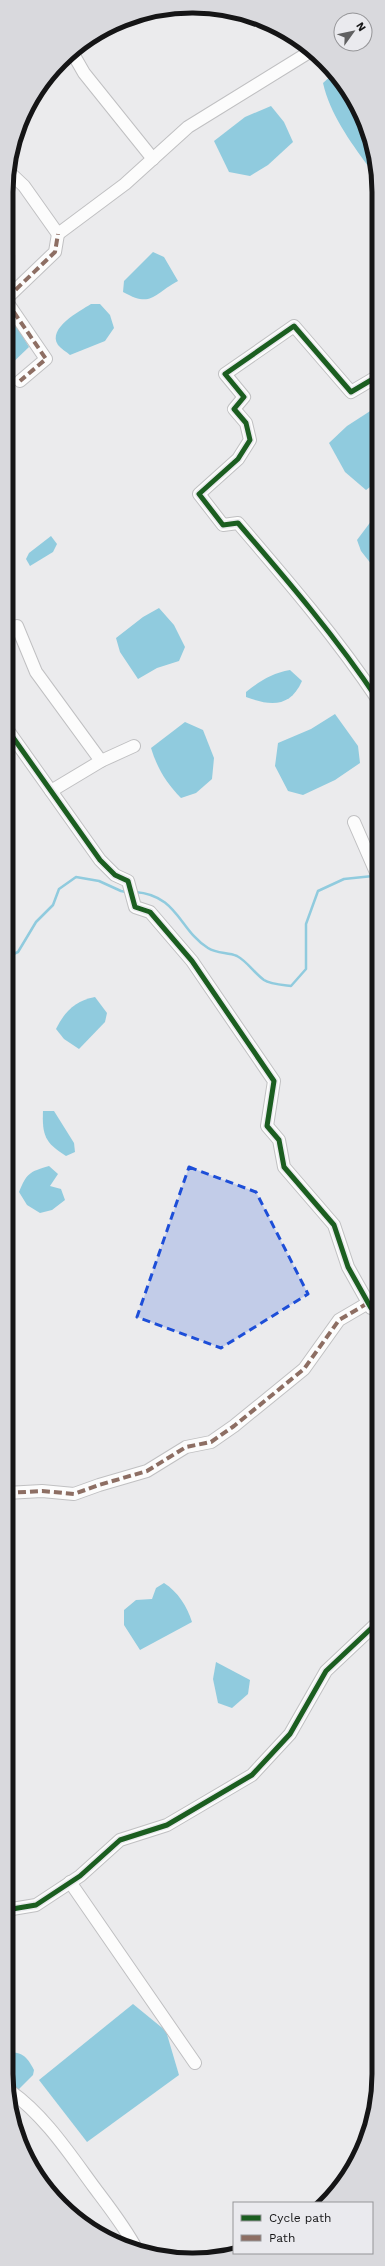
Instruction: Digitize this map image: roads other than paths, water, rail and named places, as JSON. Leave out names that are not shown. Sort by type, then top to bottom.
[{"type":"street","points":[[13,293],[54,252],[58,234],[125,184],[188,127],[306,54]]},
{"type":"street","points":[[75,57],[84,73],[153,159]]},
{"type":"street","points":[[14,176],[24,186],[58,234]]},
{"type":"street","points":[[13,310],[46,359],[20,381]]},
{"type":"street","points":[[372,380],[351,392],[294,326],[225,374],[244,397],[234,409],[246,424],[250,440],[238,459],[199,494],[223,525],[238,523],[319,619],[352,661],[372,691]]},
{"type":"street","points":[[17,626],[36,672],[101,762]]},
{"type":"street","points":[[13,737],[100,860],[115,874],[128,881],[135,907],[150,912],[192,961],[274,1081],[267,1126],[279,1140],[284,1167],[334,1225],[348,1267],[372,1304]]},
{"type":"street","points":[[51,791],[101,762],[134,746]]},
{"type":"street","points":[[354,822],[372,863]]},
{"type":"street","points":[[13,1493],[42,1491],[74,1494],[146,1471],[186,1447],[211,1442],[234,1426],[304,1369],[338,1320],[372,1306]]},
{"type":"street","points":[[13,1909],[36,1905],[70,1882],[120,1840],[167,1826],[252,1775],[290,1734],[326,1671],[372,1627]]},
{"type":"street","points":[[70,1882],[195,2063]]},
{"type":"street","points":[[15,2095],[52,2131],[125,2228],[133,2242]]},
{"type":"water","points":[[330,77],[348,103],[366,146],[370,166],[368,166],[341,127],[330,106],[323,83]]},
{"type":"water","points":[[271,106],[284,122],[293,142],[268,165],[250,176],[229,172],[214,141],[245,117]]},
{"type":"water","points":[[153,252],[164,257],[178,281],[152,298],[140,299],[123,292],[124,281]]},
{"type":"water","points":[[91,304],[100,304],[110,315],[114,328],[105,341],[70,355],[58,345],[56,339],[57,332],[66,321]]},
{"type":"water","points":[[13,320],[29,347],[13,362]]},
{"type":"water","points":[[372,410],[372,486],[366,490],[345,472],[329,443],[347,426]]},
{"type":"water","points":[[372,520],[372,565],[361,551],[357,540]]},
{"type":"water","points":[[51,536],[57,544],[53,552],[30,566],[26,559],[29,553]]},
{"type":"water","points":[[159,608],[174,625],[185,647],[179,661],[157,668],[138,679],[120,652],[116,638],[143,617]]},
{"type":"water","points":[[290,670],[302,681],[292,696],[285,700],[271,703],[246,697],[246,692],[261,681],[272,675]]},
{"type":"water","points":[[335,714],[358,746],[360,763],[335,780],[303,795],[288,791],[275,766],[278,743],[311,729]]},
{"type":"water","points":[[185,722],[203,730],[214,758],[212,779],[196,793],[181,798],[163,775],[151,748]]},
{"type":"water","points":[[95,997],[107,1013],[105,1022],[79,1049],[64,1039],[56,1029],[63,1017],[71,1008],[82,1001]]},
{"type":"water","points":[[43,1111],[54,1111],[74,1143],[75,1152],[66,1156],[53,1147],[49,1142],[44,1132]]},
{"type":"water","points":[[49,1166],[58,1174],[50,1186],[61,1189],[65,1200],[52,1210],[40,1213],[27,1205],[19,1192],[24,1181],[30,1174]]},
{"type":"water","points":[[164,1583],[174,1591],[181,1600],[192,1622],[140,1650],[124,1625],[124,1610],[136,1600],[152,1599],[156,1588]]},
{"type":"water","points":[[216,1662],[250,1680],[248,1694],[232,1708],[218,1703],[213,1679]]},
{"type":"water","points":[[133,2004],[166,2031],[179,2075],[87,2142],[39,2080]]},
{"type":"water","points":[[13,2053],[23,2055],[34,2070],[33,2075],[17,2091],[14,2089],[13,2085]]},
{"type":"waterway","points":[[135,892],[160,899],[177,914],[198,941],[208,948],[237,956],[264,980],[291,986],[306,969],[306,924],[318,891],[344,879],[372,876]]},
{"type":"waterway","points":[[13,954],[18,952],[36,922],[53,905],[59,889],[76,877],[99,881],[126,892]]}]
